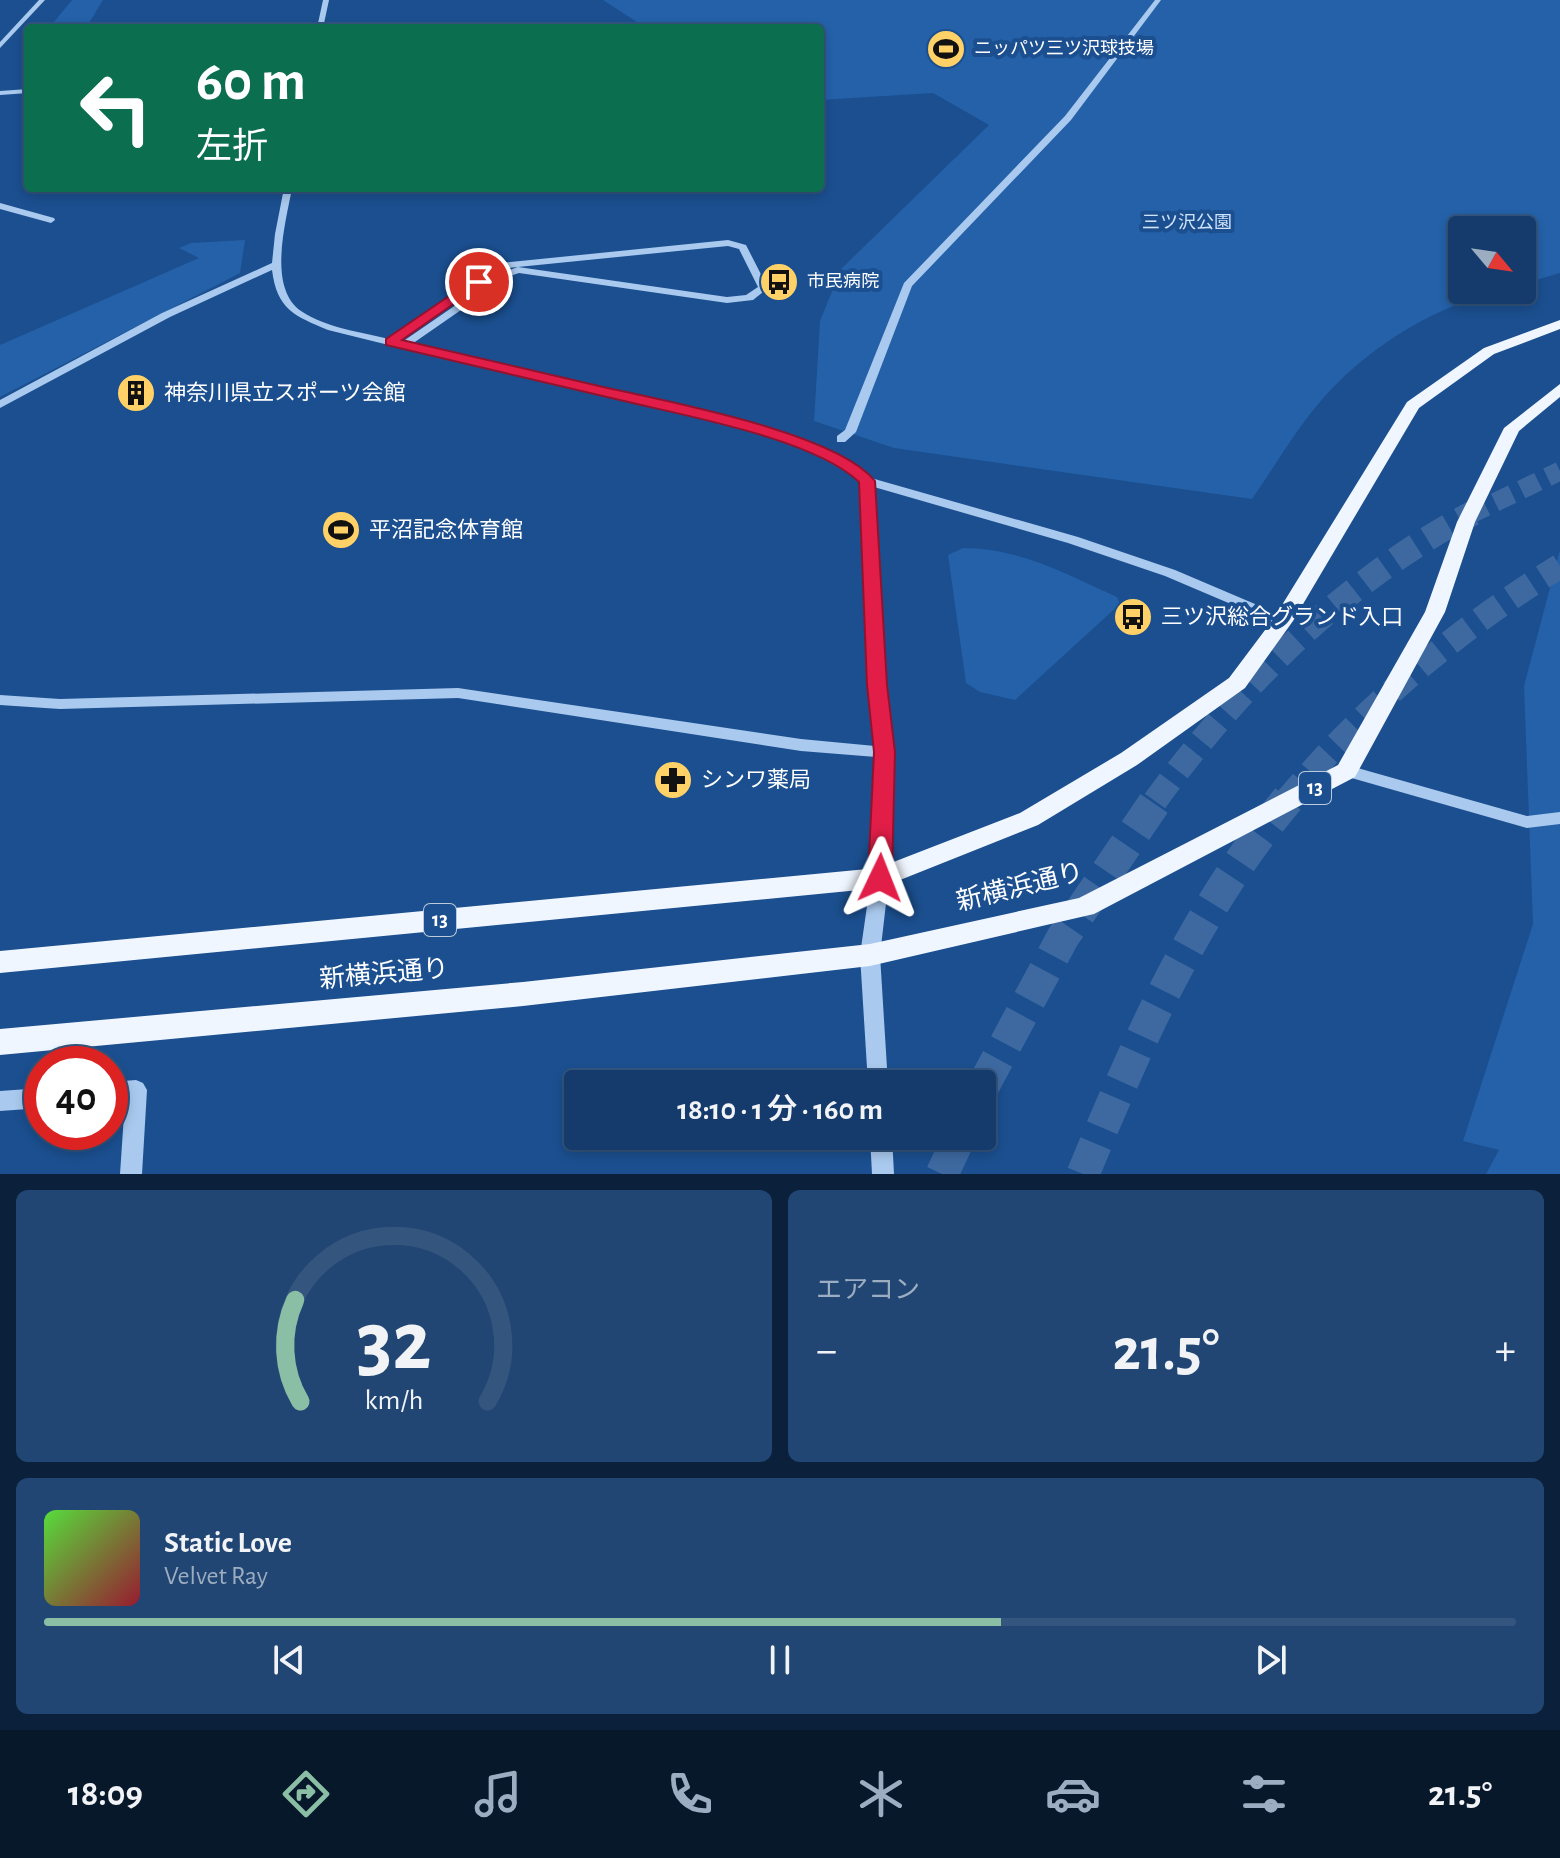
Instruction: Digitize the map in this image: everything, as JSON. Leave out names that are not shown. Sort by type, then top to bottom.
[{"type":"main road","name":"新横浜通り","points":[[0,962],[880,878],[1029,819],[1129,759],[1237,683],[1283,621],[1413,405],[1489,351],[1560,324]]},
{"type":"main road","name":"13","points":[[1347,771],[1435,612],[1466,522],[1512,428],[1560,389]]},
{"type":"main road","name":"新横浜通り","points":[[0,1042],[523,994],[870,955],[1085,907],[1347,771]]},
{"type":"street","points":[[0,46],[42,0]]},
{"type":"street","points":[[321,24],[326,0]]},
{"type":"street","points":[[841,439],[850,432],[907,285],[1068,118],[1158,0]]},
{"type":"street","points":[[0,93],[24,91]]},
{"type":"street","points":[[287,192],[276,265],[280,291],[294,311],[332,328],[735,422],[825,453],[852,467],[867,481],[1073,540],[1170,573],[1283,621]]},
{"type":"street","points":[[0,206],[51,220]]},
{"type":"street","points":[[728,243],[743,247],[763,288],[749,298],[727,300],[518,270],[397,344],[504,265],[728,243]]},
{"type":"street","points":[[0,405],[166,315],[276,265]]},
{"type":"street","points":[[867,481],[877,685],[884,752],[880,878],[870,955],[877,1070]]},
{"type":"street","points":[[0,700],[60,704],[458,693],[801,745],[884,752]]},
{"type":"street","points":[[1347,771],[1527,822],[1560,818]]},
{"type":"street","points":[[128,1091],[136,1090],[131,1174]]},
{"type":"street","points":[[0,1101],[24,1099]]},
{"type":"street","points":[[882,1150],[883,1174]]},
{"type":"green space","points":[[72,0],[103,0],[88,24],[52,24]]},
{"type":"green space","name":"三ツ沢公園","points":[[603,0],[1560,0],[1560,273],[1536,280],[1536,216],[1448,216],[1448,304],[1459,304],[1422,321],[1375,350],[1333,387],[1290,441],[1252,499],[894,448],[814,421],[820,321],[841,269],[989,125],[933,93],[824,100],[824,24],[640,24]]},
{"type":"green space","points":[[245,240],[240,273],[0,397],[0,345],[199,258],[179,248],[191,243]]},
{"type":"green space","points":[[963,548],[1023,557],[1117,597],[1120,604],[1015,700],[980,692],[966,683],[948,555]]},
{"type":"green space","points":[[1560,550],[1560,1174],[1486,1174],[1499,1150],[1463,1141],[1533,924],[1524,686]]},
{"type":"tunnel","points":[[1472,513],[1560,471]]},
{"type":"tunnel","points":[[1155,801],[1222,717],[1298,638],[1382,569],[1472,513]]},
{"type":"tunnel","points":[[1286,801],[1348,733],[1414,672],[1484,617],[1560,566]]},
{"type":"tunnel","points":[[992,1070],[1063,937],[1157,799]]},
{"type":"tunnel","points":[[1083,1174],[1171,978],[1225,885],[1288,799]]},
{"type":"tunnel","points":[[942,1174],[953,1150]]},
{"type":"place","name":"ニッパツ三ツ沢球技場","points":[[946,49]]},
{"type":"place","name":"市民病院","points":[[779,282]]},
{"type":"place","name":"神奈川県立スポーツ会館","points":[[136,393]]},
{"type":"place","name":"平沼記念体育館","points":[[341,530]]},
{"type":"place","name":"三ツ沢総合グランド入口","points":[[1133,617]]},
{"type":"place","name":"シンワ薬局","points":[[673,780]]},
{"type":"route","points":[[479,282],[391,342],[735,422],[825,453],[852,467],[867,481],[877,685],[884,752],[880,878]]}]
